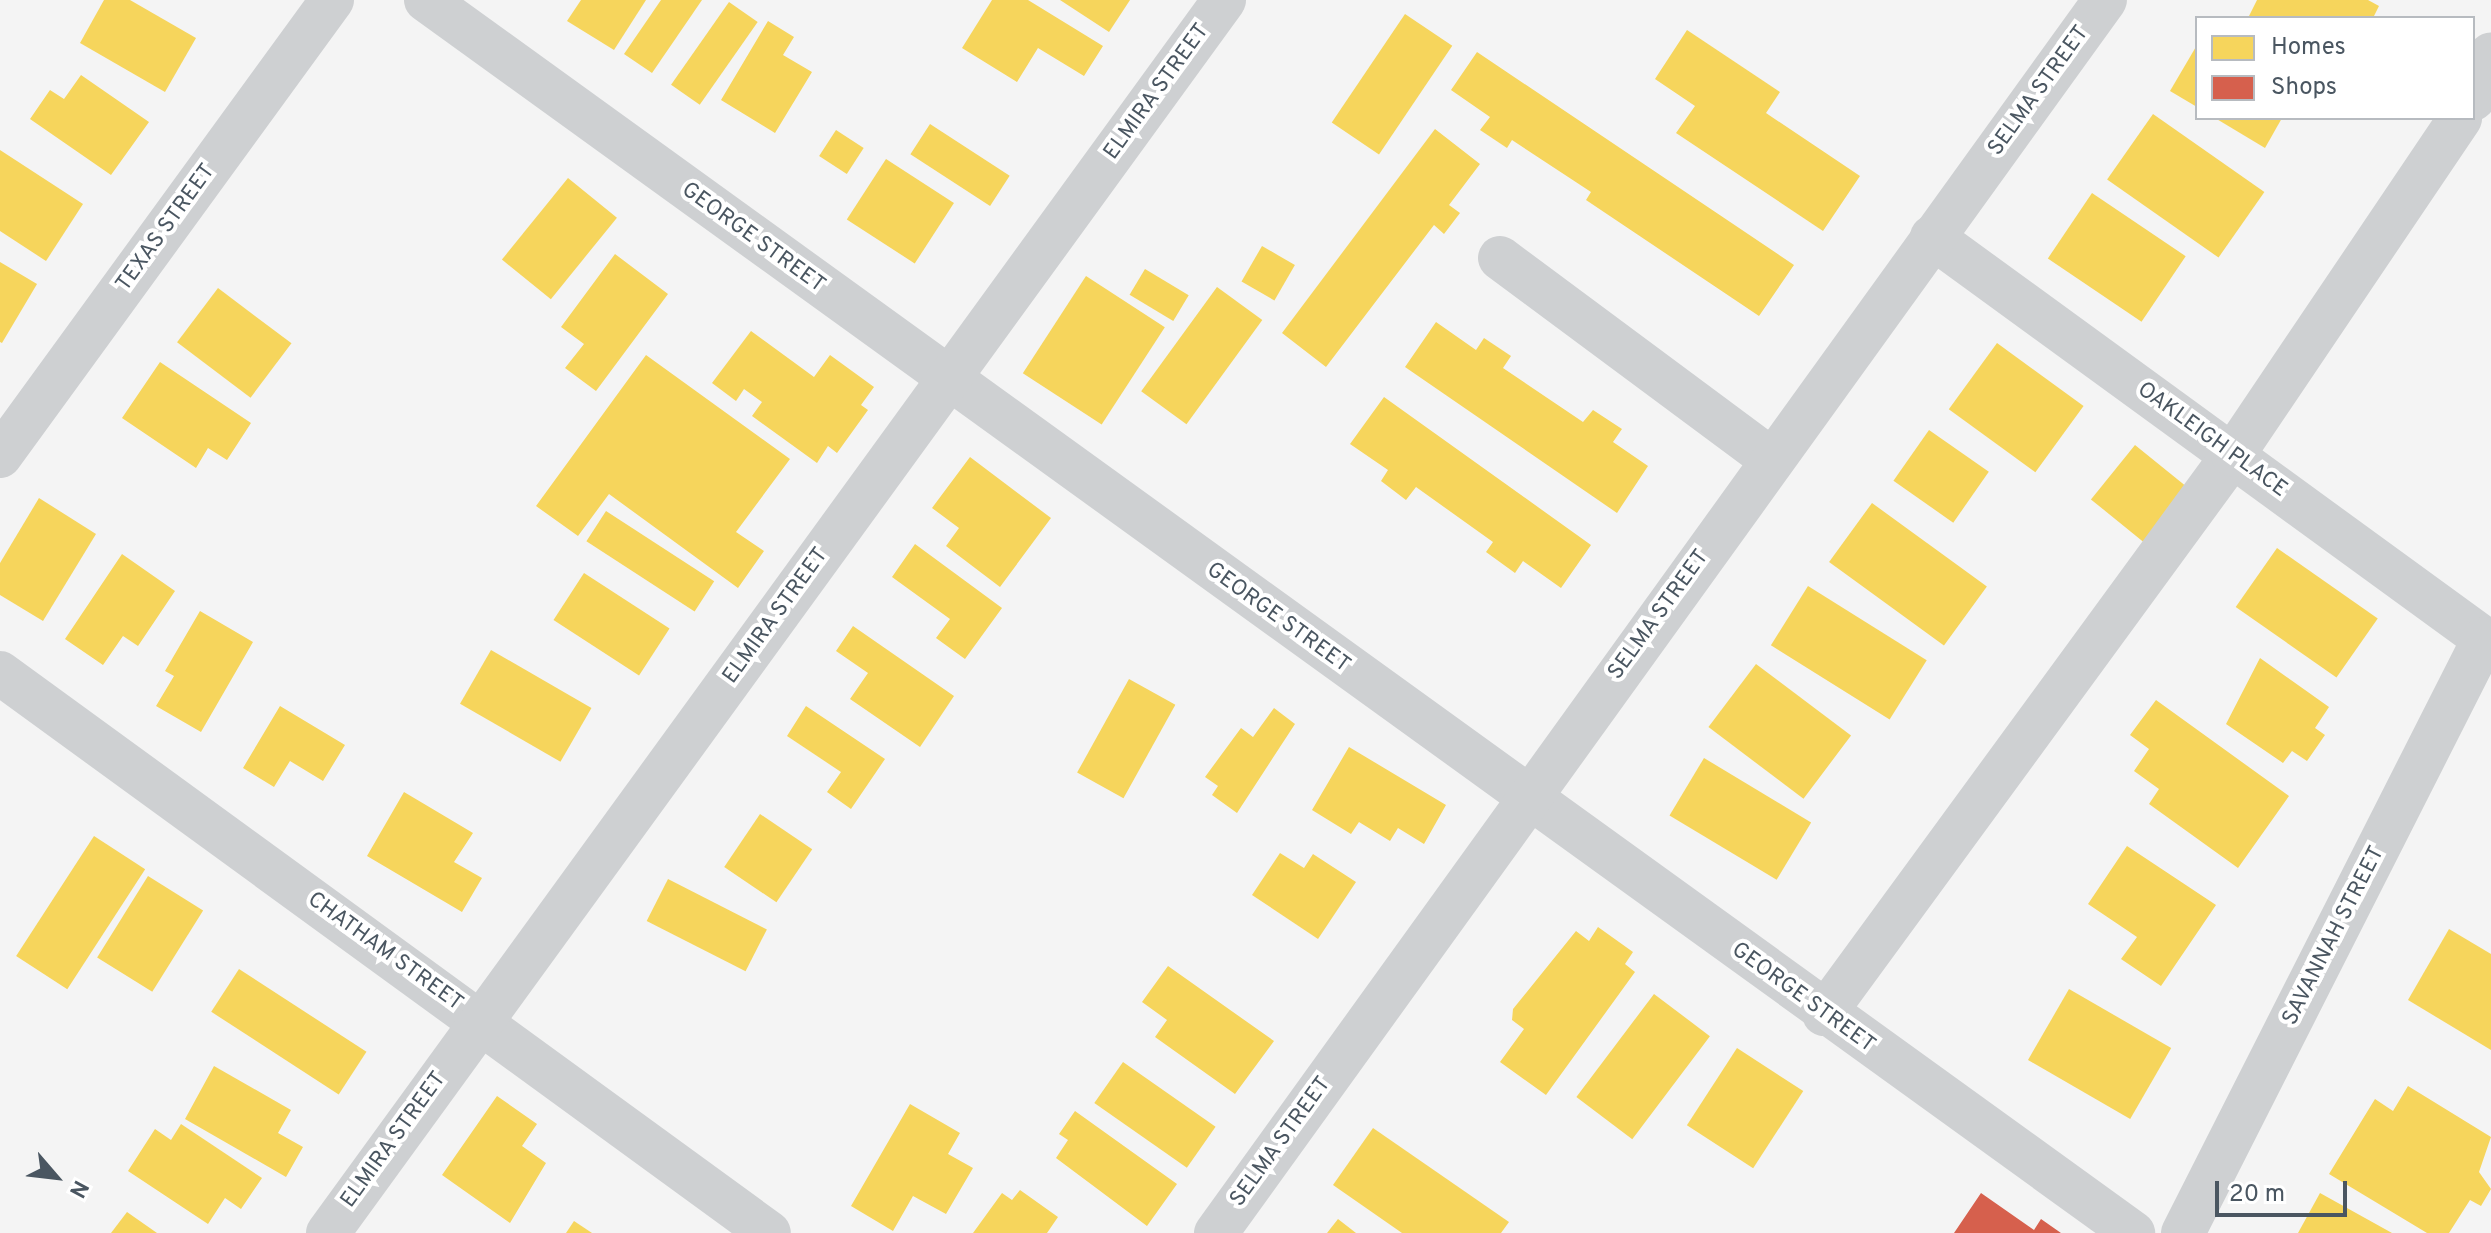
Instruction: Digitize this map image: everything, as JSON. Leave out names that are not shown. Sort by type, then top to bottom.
[{"type":"street","name":"TEXAS STREET","points":[[0,456],[332,0]]},
{"type":"street","name":"GEORGE STREET","points":[[426,0],[1824,1014],[2133,1233]]},
{"type":"street","name":"ELMIRA STREET","points":[[328,1233],[1224,0]]},
{"type":"street","name":"SELMA STREET","points":[[1216,1233],[1527,797],[2105,0]]},
{"type":"street","points":[[2475,94],[2491,54]]},
{"type":"street","points":[[1824,1014],[2233,455],[2459,120]]},
{"type":"street","name":"OAKLEIGH PLACE","points":[[1932,237],[2488,641]]},
{"type":"street","points":[[1500,258],[1771,459]]},
{"type":"street","name":"SAVANNAH STREET","points":[[2183,1233],[2488,641]]},
{"type":"street","name":"CHATHAM STREET","points":[[0,673],[769,1233]]},
{"type":"building: Homes","points":[[104,0],[130,0],[196,38],[165,92],[80,43]]},
{"type":"building: Homes","points":[[581,0],[646,0],[614,50],[567,21]]},
{"type":"building: Homes","points":[[661,0],[702,0],[652,73],[624,54]]},
{"type":"building: Homes","points":[[992,0],[1028,0],[1103,46],[1084,76],[1038,48],[1017,82],[962,48]]},
{"type":"building: Homes","points":[[1060,0],[1130,0],[1109,32]]},
{"type":"building: Homes","points":[[2257,0],[2368,0],[2379,6],[2374,16],[2249,16]]},
{"type":"building: Homes","points":[[729,2],[758,22],[700,105],[671,85]]},
{"type":"building: Homes","points":[[1405,14],[1452,46],[1379,154],[1332,123]]},
{"type":"building: Homes","points":[[768,21],[794,37],[783,55],[812,72],[775,133],[721,100]]},
{"type":"building: Homes","points":[[1687,30],[1780,92],[1766,113],[1860,176],[1823,231],[1676,133],[1695,106],[1655,79]]},
{"type":"building: Homes","points":[[2195,48],[2195,106],[2170,91]]},
{"type":"building: Homes","points":[[1477,52],[1794,265],[1759,316],[1586,200],[1591,192],[1512,140],[1507,148],[1480,130],[1490,117],[1451,90]]},
{"type":"building: Homes","points":[[81,75],[149,122],[111,175],[30,119],[50,90],[64,99]]},
{"type":"building: Homes","points":[[2153,114],[2264,192],[2219,258],[2107,180]]},
{"type":"building: Homes","points":[[2218,120],[2281,120],[2265,148]]},
{"type":"building: Homes","points":[[930,124],[1010,176],[990,206],[910,154]]},
{"type":"building: Homes","points":[[1435,129],[1480,164],[1449,205],[1460,213],[1444,234],[1434,225],[1326,367],[1282,333]]},
{"type":"building: Homes","points":[[836,130],[864,148],[847,174],[819,156]]},
{"type":"building: Homes","points":[[0,150],[83,204],[46,261],[0,231]]},
{"type":"building: Homes","points":[[886,159],[954,203],[915,264],[847,219]]},
{"type":"building: Homes","points":[[568,178],[617,218],[551,299],[502,260]]},
{"type":"building: Homes","points":[[2092,193],[2186,256],[2142,322],[2048,258]]},
{"type":"building: Homes","points":[[1262,246],[1295,265],[1274,301],[1242,282]]},
{"type":"building: Homes","points":[[615,254],[668,294],[596,391],[565,368],[584,344],[561,327]]},
{"type":"building: Homes","points":[[0,262],[37,284],[2,343],[0,342]]},
{"type":"building: Homes","points":[[1145,269],[1189,295],[1173,321],[1130,295]]},
{"type":"building: Homes","points":[[1086,276],[1165,327],[1102,424],[1023,373]]},
{"type":"building: Homes","points":[[1217,287],[1262,320],[1186,424],[1141,391]]},
{"type":"building: Homes","points":[[218,288],[291,343],[251,398],[177,342]]},
{"type":"building: Homes","points":[[1436,322],[1476,350],[1484,338],[1511,356],[1503,368],[1583,422],[1593,410],[1622,429],[1613,442],[1648,466],[1617,513],[1405,367]]},
{"type":"building: Homes","points":[[751,331],[814,377],[830,355],[874,387],[861,405],[868,410],[837,453],[828,446],[817,463],[752,416],[762,402],[744,389],[736,401],[712,383]]},
{"type":"building: Homes","points":[[1997,343],[2084,406],[2035,472],[1949,409]]},
{"type":"building: Homes","points":[[646,355],[790,459],[736,532],[764,551],[738,588],[609,494],[578,536],[536,506]]},
{"type":"building: Homes","points":[[160,362],[251,423],[227,460],[208,448],[196,468],[122,418]]},
{"type":"building: Homes","points":[[1384,397],[1591,545],[1561,588],[1523,561],[1515,573],[1486,552],[1493,542],[1416,487],[1406,500],[1381,481],[1388,470],[1350,444]]},
{"type":"building: Homes","points":[[1929,430],[1989,472],[1953,523],[1893,481]]},
{"type":"building: Homes","points":[[2135,445],[2188,488],[2144,542],[2091,499]]},
{"type":"building: Homes","points":[[970,457],[1051,518],[1000,587],[946,546],[959,528],[932,508]]},
{"type":"building: Homes","points":[[39,498],[96,534],[43,621],[0,595],[0,563]]},
{"type":"building: Homes","points":[[1872,503],[1987,586],[1944,646],[1829,562]]},
{"type":"building: Homes","points":[[606,511],[714,581],[695,611],[586,541]]},
{"type":"building: Homes","points":[[915,544],[1002,608],[965,659],[936,638],[950,619],[892,577]]},
{"type":"building: Homes","points":[[2277,548],[2378,619],[2336,678],[2236,607]]},
{"type":"building: Homes","points":[[122,554],[175,591],[138,646],[123,636],[103,665],[65,639]]},
{"type":"building: Homes","points":[[584,573],[670,629],[639,676],[554,620]]},
{"type":"building: Homes","points":[[1808,586],[1927,660],[1890,720],[1771,645]]},
{"type":"building: Homes","points":[[200,611],[253,642],[201,732],[156,706],[174,676],[165,671]]},
{"type":"building: Homes","points":[[853,626],[954,696],[920,747],[850,699],[868,673],[836,651]]},
{"type":"building: Homes","points":[[491,650],[591,708],[560,762],[460,704]]},
{"type":"building: Homes","points":[[2260,658],[2329,707],[2315,728],[2325,735],[2307,761],[2292,751],[2283,763],[2226,724]]},
{"type":"building: Homes","points":[[1756,664],[1851,736],[1803,799],[1708,727]]},
{"type":"building: Homes","points":[[1129,679],[1175,705],[1123,798],[1077,773]]},
{"type":"building: Homes","points":[[2156,700],[2289,796],[2238,868],[2149,804],[2159,789],[2134,771],[2149,749],[2130,735]]},
{"type":"building: Homes","points":[[280,706],[345,745],[323,781],[290,761],[274,787],[243,768]]},
{"type":"building: Homes","points":[[806,706],[885,759],[851,809],[827,792],[841,772],[787,736]]},
{"type":"building: Homes","points":[[1274,708],[1295,724],[1237,813],[1212,795],[1218,786],[1205,777],[1241,728],[1253,737]]},
{"type":"building: Homes","points":[[1349,747],[1446,805],[1424,844],[1398,828],[1390,841],[1359,822],[1351,834],[1312,810]]},
{"type":"building: Homes","points":[[1704,758],[1811,822],[1777,880],[1669,815]]},
{"type":"building: Homes","points":[[404,792],[473,833],[454,862],[482,878],[462,912],[367,856]]},
{"type":"building: Homes","points":[[760,814],[812,849],[776,902],[724,867]]},
{"type":"building: Homes","points":[[94,836],[145,869],[67,989],[16,956]]},
{"type":"building: Homes","points":[[2127,846],[2216,905],[2161,986],[2121,959],[2137,937],[2088,904]]},
{"type":"building: Homes","points":[[1280,853],[1304,868],[1313,854],[1356,882],[1318,939],[1252,895]]},
{"type":"building: Homes","points":[[148,876],[203,910],[152,992],[97,957]]},
{"type":"building: Homes","points":[[668,879],[767,929],[746,971],[647,921]]},
{"type":"building: Homes","points":[[1598,927],[1633,952],[1625,964],[1635,972],[1546,1095],[1500,1062],[1524,1029],[1512,1020],[1513,1009],[1576,931],[1589,941]]},
{"type":"building: Homes","points":[[2449,929],[2491,954],[2491,1050],[2408,1000]]},
{"type":"building: Homes","points":[[1168,966],[1274,1041],[1235,1094],[1155,1037],[1167,1020],[1142,1002]]},
{"type":"building: Homes","points":[[239,969],[366,1052],[339,1095],[211,1012]]},
{"type":"building: Homes","points":[[2069,989],[2171,1048],[2130,1119],[2028,1060]]},
{"type":"building: Homes","points":[[1654,994],[1710,1036],[1632,1139],[1576,1097]]},
{"type":"building: Homes","points":[[1737,1048],[1803,1091],[1753,1168],[1687,1125]]},
{"type":"building: Homes","points":[[1123,1062],[1216,1127],[1187,1168],[1094,1103]]},
{"type":"building: Homes","points":[[214,1066],[291,1110],[278,1133],[303,1147],[286,1177],[185,1119]]},
{"type":"building: Homes","points":[[2408,1086],[2491,1137],[2479,1172],[2491,1189],[2481,1206],[2470,1200],[2449,1233],[2427,1233],[2329,1174],[2375,1099],[2393,1111]]},
{"type":"building: Homes","points":[[497,1096],[537,1124],[522,1146],[546,1163],[510,1223],[442,1175]]},
{"type":"building: Homes","points":[[910,1104],[960,1133],[948,1154],[973,1168],[946,1214],[913,1196],[893,1231],[851,1206]]},
{"type":"building: Homes","points":[[1075,1111],[1177,1184],[1147,1226],[1056,1158],[1068,1140],[1059,1134]]},
{"type":"building: Homes","points":[[181,1124],[262,1178],[241,1209],[225,1198],[208,1224],[128,1171],[155,1129],[171,1140]]},
{"type":"building: Homes","points":[[1373,1128],[1509,1222],[1501,1233],[1402,1233],[1333,1185]]},
{"type":"building: Homes","points":[[1020,1190],[1058,1217],[1047,1233],[973,1233],[1002,1193],[1012,1200]]},
{"type":"building: Homes","points":[[2320,1193],[2392,1233],[2298,1233]]},
{"type":"building: Homes","points":[[127,1212],[157,1233],[111,1233]]},
{"type":"building: Homes","points":[[1338,1219],[1356,1233],[1327,1233]]},
{"type":"building: Homes","points":[[574,1221],[592,1233],[566,1233]]},
{"type":"building: Shops","points":[[1981,1193],[2034,1230],[2041,1219],[2061,1233],[1954,1233]]}]
